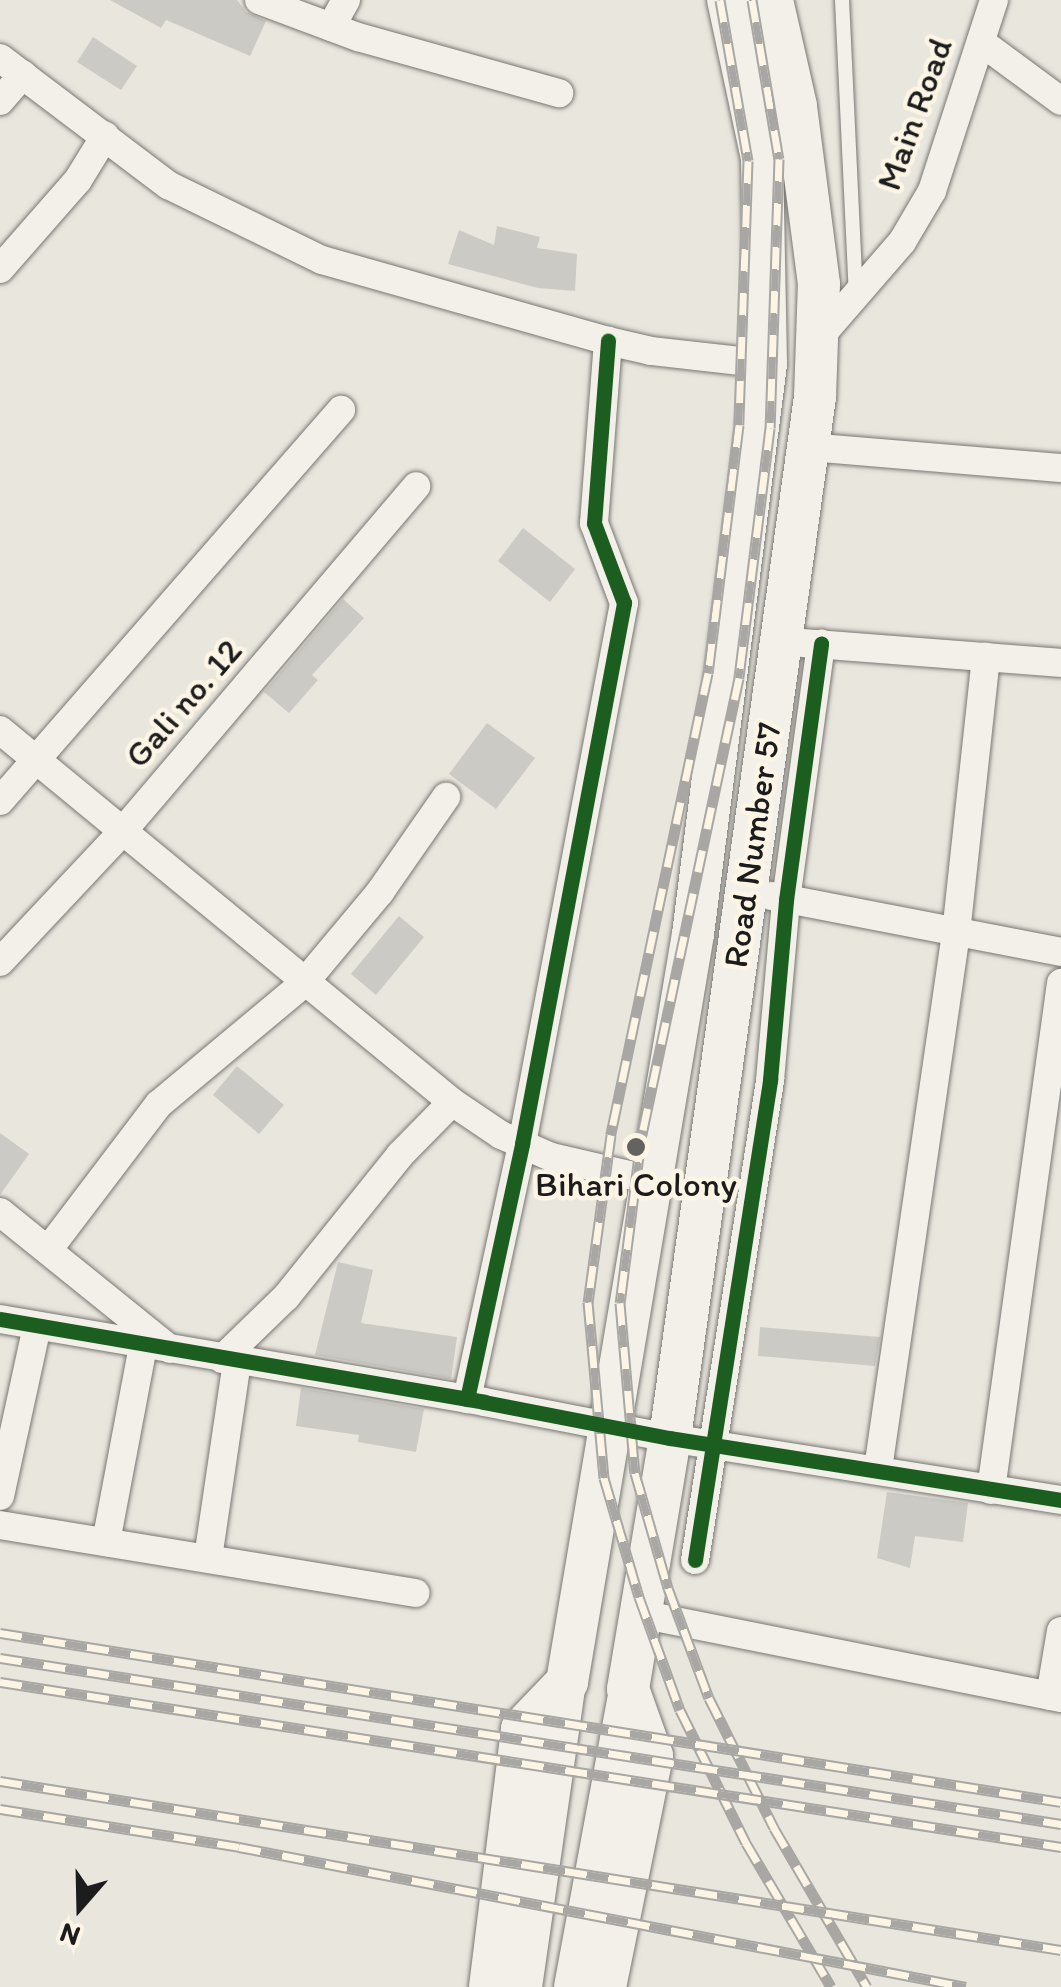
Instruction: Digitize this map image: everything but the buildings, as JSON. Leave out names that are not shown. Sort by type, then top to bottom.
[{"type":"main road","name":"Road Number 57","points":[[566,1682],[693,934],[766,364],[762,158],[728,0]]},
{"type":"main road","name":"Road Number 57","points":[[628,1688],[670,1438],[745,891],[801,643],[819,284],[796,106],[772,0]]},
{"type":"main road","points":[[490,1987],[522,1729],[566,1682]]},
{"type":"main road","points":[[522,1987],[566,1682]]},
{"type":"main road","points":[[573,1987],[628,1688]]},
{"type":"main road","points":[[605,1987],[652,1756],[628,1688]]},
{"type":"main road","points":[[470,1987],[498,1925]]},
{"type":"street","points":[[259,0],[331,27],[559,94]]},
{"type":"street","points":[[331,27],[346,0]]},
{"type":"street","name":"Main Road","points":[[817,340],[902,242],[932,190],[994,0]]},
{"type":"street","points":[[981,42],[1061,101]]},
{"type":"street","points":[[0,100],[12,66],[168,185],[322,260],[608,341],[652,351],[766,364]]},
{"type":"street","points":[[0,270],[78,180],[106,136]]},
{"type":"street","points":[[467,1399],[522,1144],[624,603],[594,522],[608,341]]},
{"type":"street","points":[[0,801],[341,410]]},
{"type":"street","points":[[808,447],[1061,468]]},
{"type":"street","name":"Gali no. 12","points":[[0,962],[122,832],[416,486]]},
{"type":"street","points":[[695,1560],[770,1080],[786,900],[801,643],[1061,662]]},
{"type":"street","points":[[878,1469],[956,933],[986,657]]},
{"type":"street","points":[[0,730],[452,1102],[551,1157],[651,1180]]},
{"type":"street","points":[[48,1250],[158,1104],[304,983],[380,892],[446,797]]},
{"type":"street","points":[[745,891],[1061,952]]},
{"type":"street","points":[[991,1490],[1061,983]]},
{"type":"street","points":[[208,1558],[229,1360],[286,1297],[400,1155],[452,1102]]},
{"type":"street","points":[[0,1212],[173,1351]]},
{"type":"street","points":[[0,1319],[670,1438],[1061,1500]]},
{"type":"street","points":[[0,1496],[37,1326]]},
{"type":"street","points":[[106,1542],[144,1346]]},
{"type":"street","points":[[0,1525],[414,1592]]},
{"type":"street","points":[[640,1614],[1055,1697],[1061,1632]]},
{"type":"lane","points":[[842,0],[856,296]]},
{"type":"railway","points":[[720,0],[748,161],[739,425],[708,673],[611,1135],[588,1302],[604,1478],[639,1597],[680,1710],[746,1843],[831,1987]]},
{"type":"railway","points":[[752,0],[779,159],[770,428],[739,678],[641,1140],[620,1303],[635,1473],[668,1588],[709,1698],[774,1828],[867,1987]]},
{"type":"railway","points":[[0,1633],[1061,1802]]},
{"type":"railway","points":[[0,1658],[1061,1824]]},
{"type":"railway","points":[[0,1682],[1061,1847]]},
{"type":"railway","points":[[0,1781],[1061,1950]]},
{"type":"railway","points":[[0,1809],[239,1847],[966,1987]]},
{"type":"cycle path","points":[[467,1399],[522,1144],[624,603],[594,523],[608,341]]},
{"type":"cycle path","points":[[695,1560],[770,1080],[786,900],[821,643]]},
{"type":"cycle path","points":[[0,1319],[670,1438],[1061,1500]]},
{"type":"place","name":"Bihari Colony","points":[[636,1147]]}]
